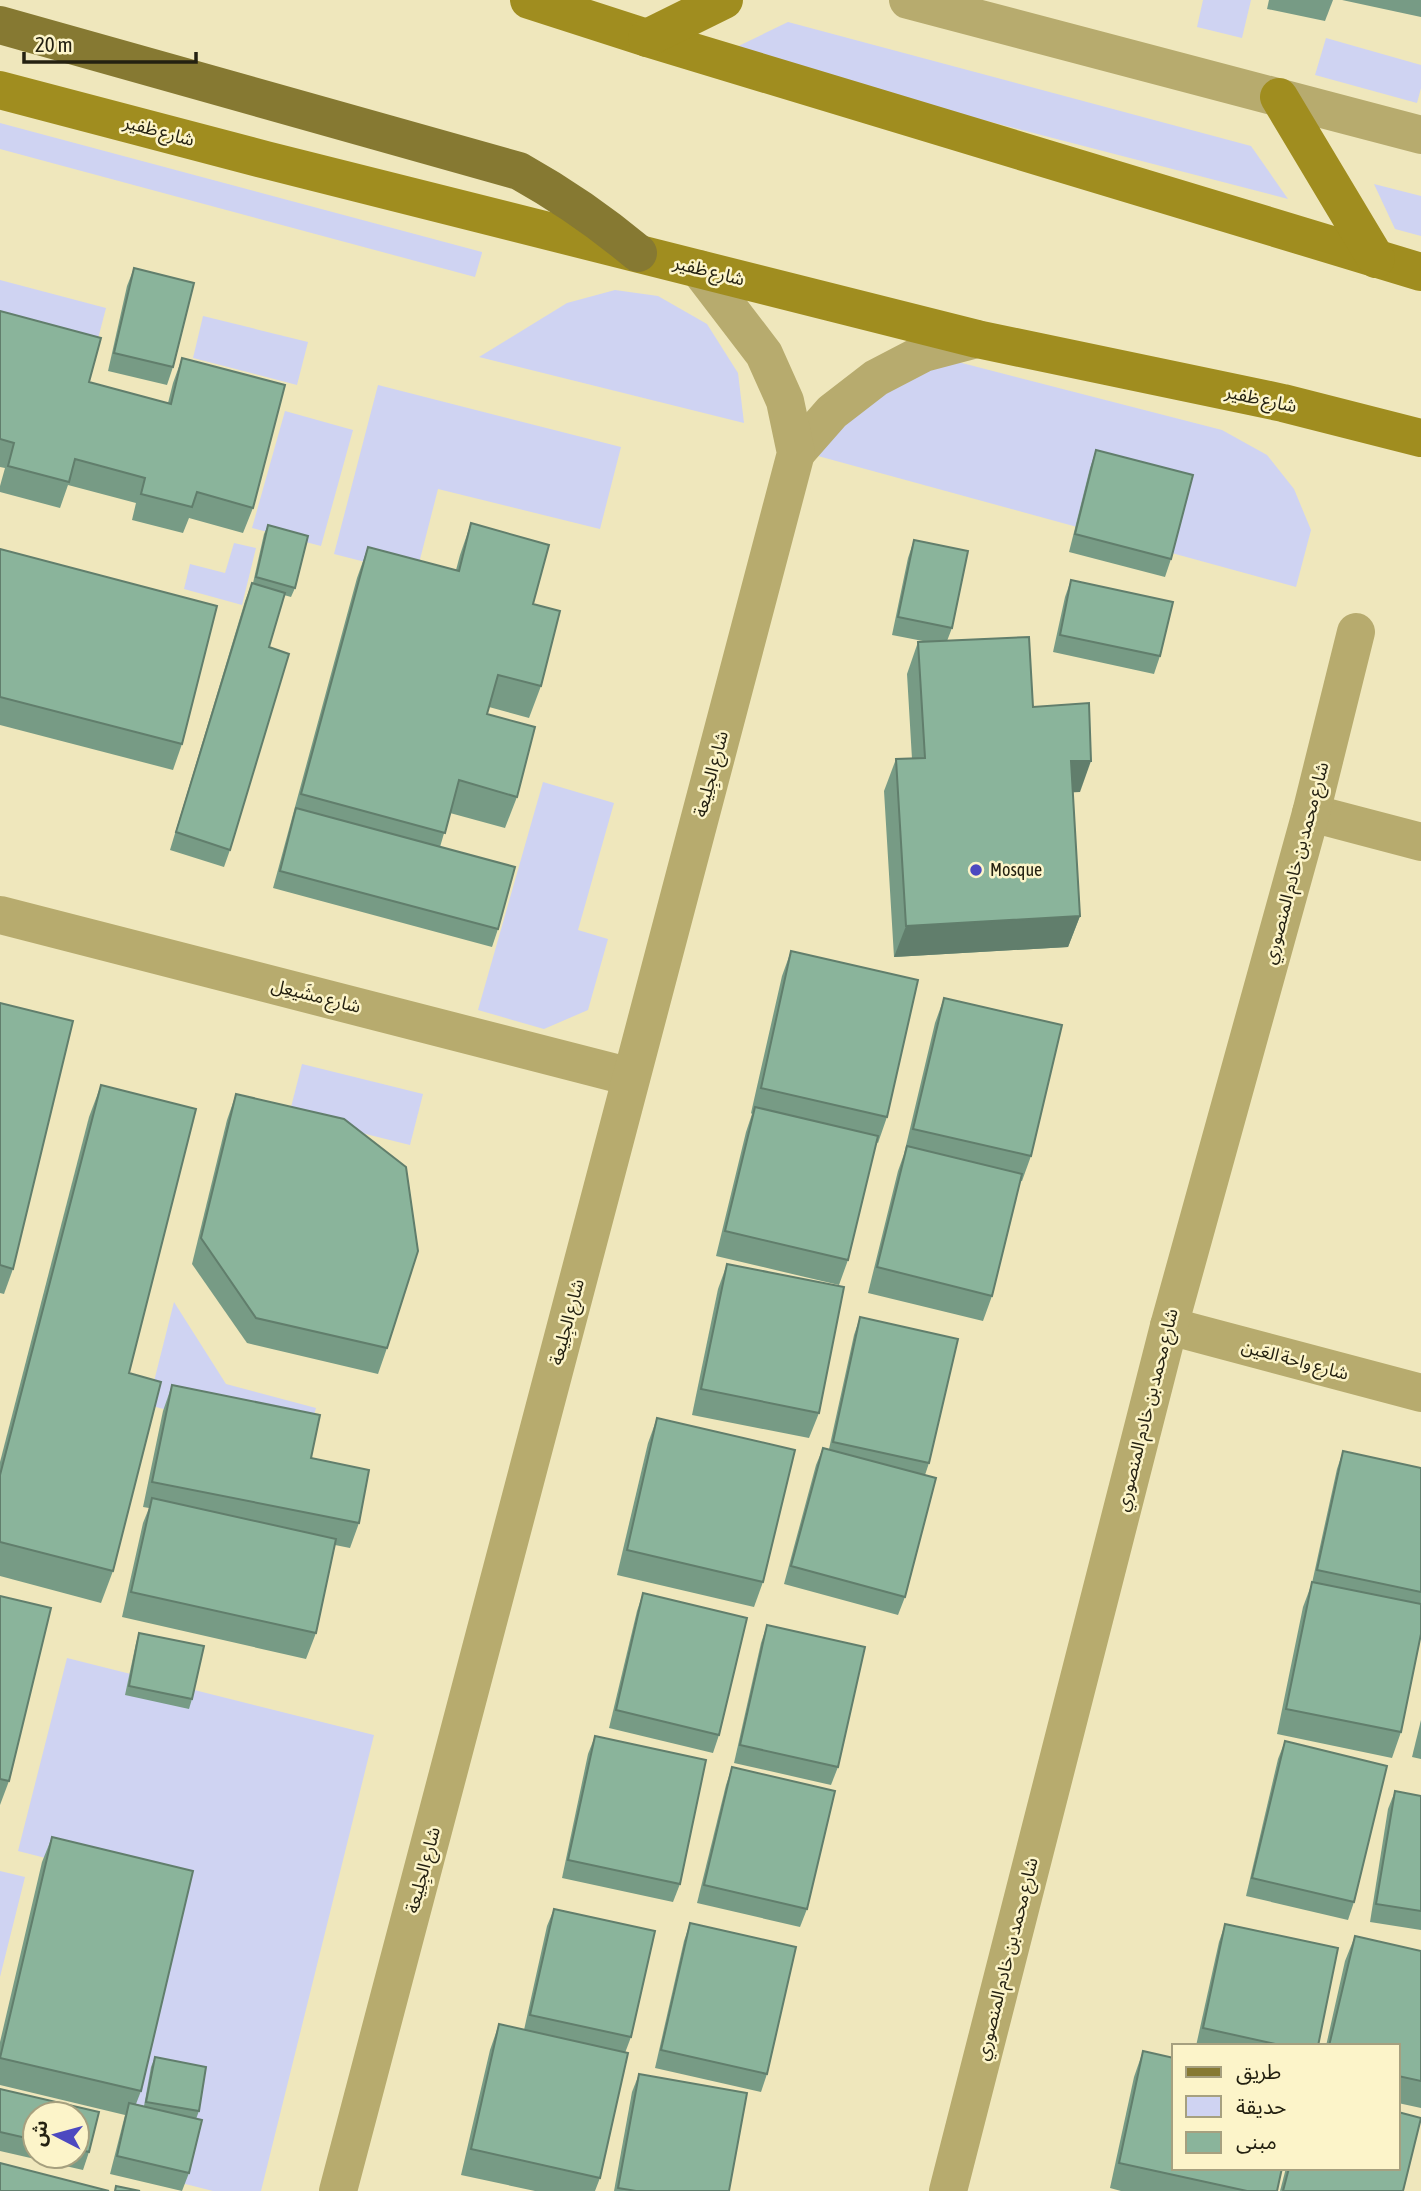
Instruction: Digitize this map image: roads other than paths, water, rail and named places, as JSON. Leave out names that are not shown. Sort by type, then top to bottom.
[{"type":"main road","points":[[529,0],[1421,272]]},
{"type":"main road","points":[[647,38],[724,0]]},
{"type":"main road","points":[[0,25],[519,171],[570,201],[638,253]]},
{"type":"main road","name":"شارع ظفير","points":[[0,90],[977,339],[1283,402],[1421,438]]},
{"type":"main road","points":[[1279,97],[1376,260]]},
{"type":"street","points":[[908,0],[1421,135]]},
{"type":"street","name":"شارع الجِلِيعة","points":[[699,269],[764,354],[785,401],[796,453]]},
{"type":"street","name":"شارع الجِلِيعة","points":[[338,2191],[796,453],[832,412],[876,378],[924,354],[977,339]]},
{"type":"street","name":"شارع محمد بن خادم المنصوري","points":[[948,2191],[1168,1326],[1311,813],[1356,632]]},
{"type":"street","points":[[1311,813],[1421,842]]},
{"type":"street","name":"شارع مشَيعِل","points":[[0,915],[631,1077]]},
{"type":"street","name":"شارع واحة العَين","points":[[1168,1326],[1421,1393]]},
{"type":"place","name":"Mosque","points":[[976,870]]}]
